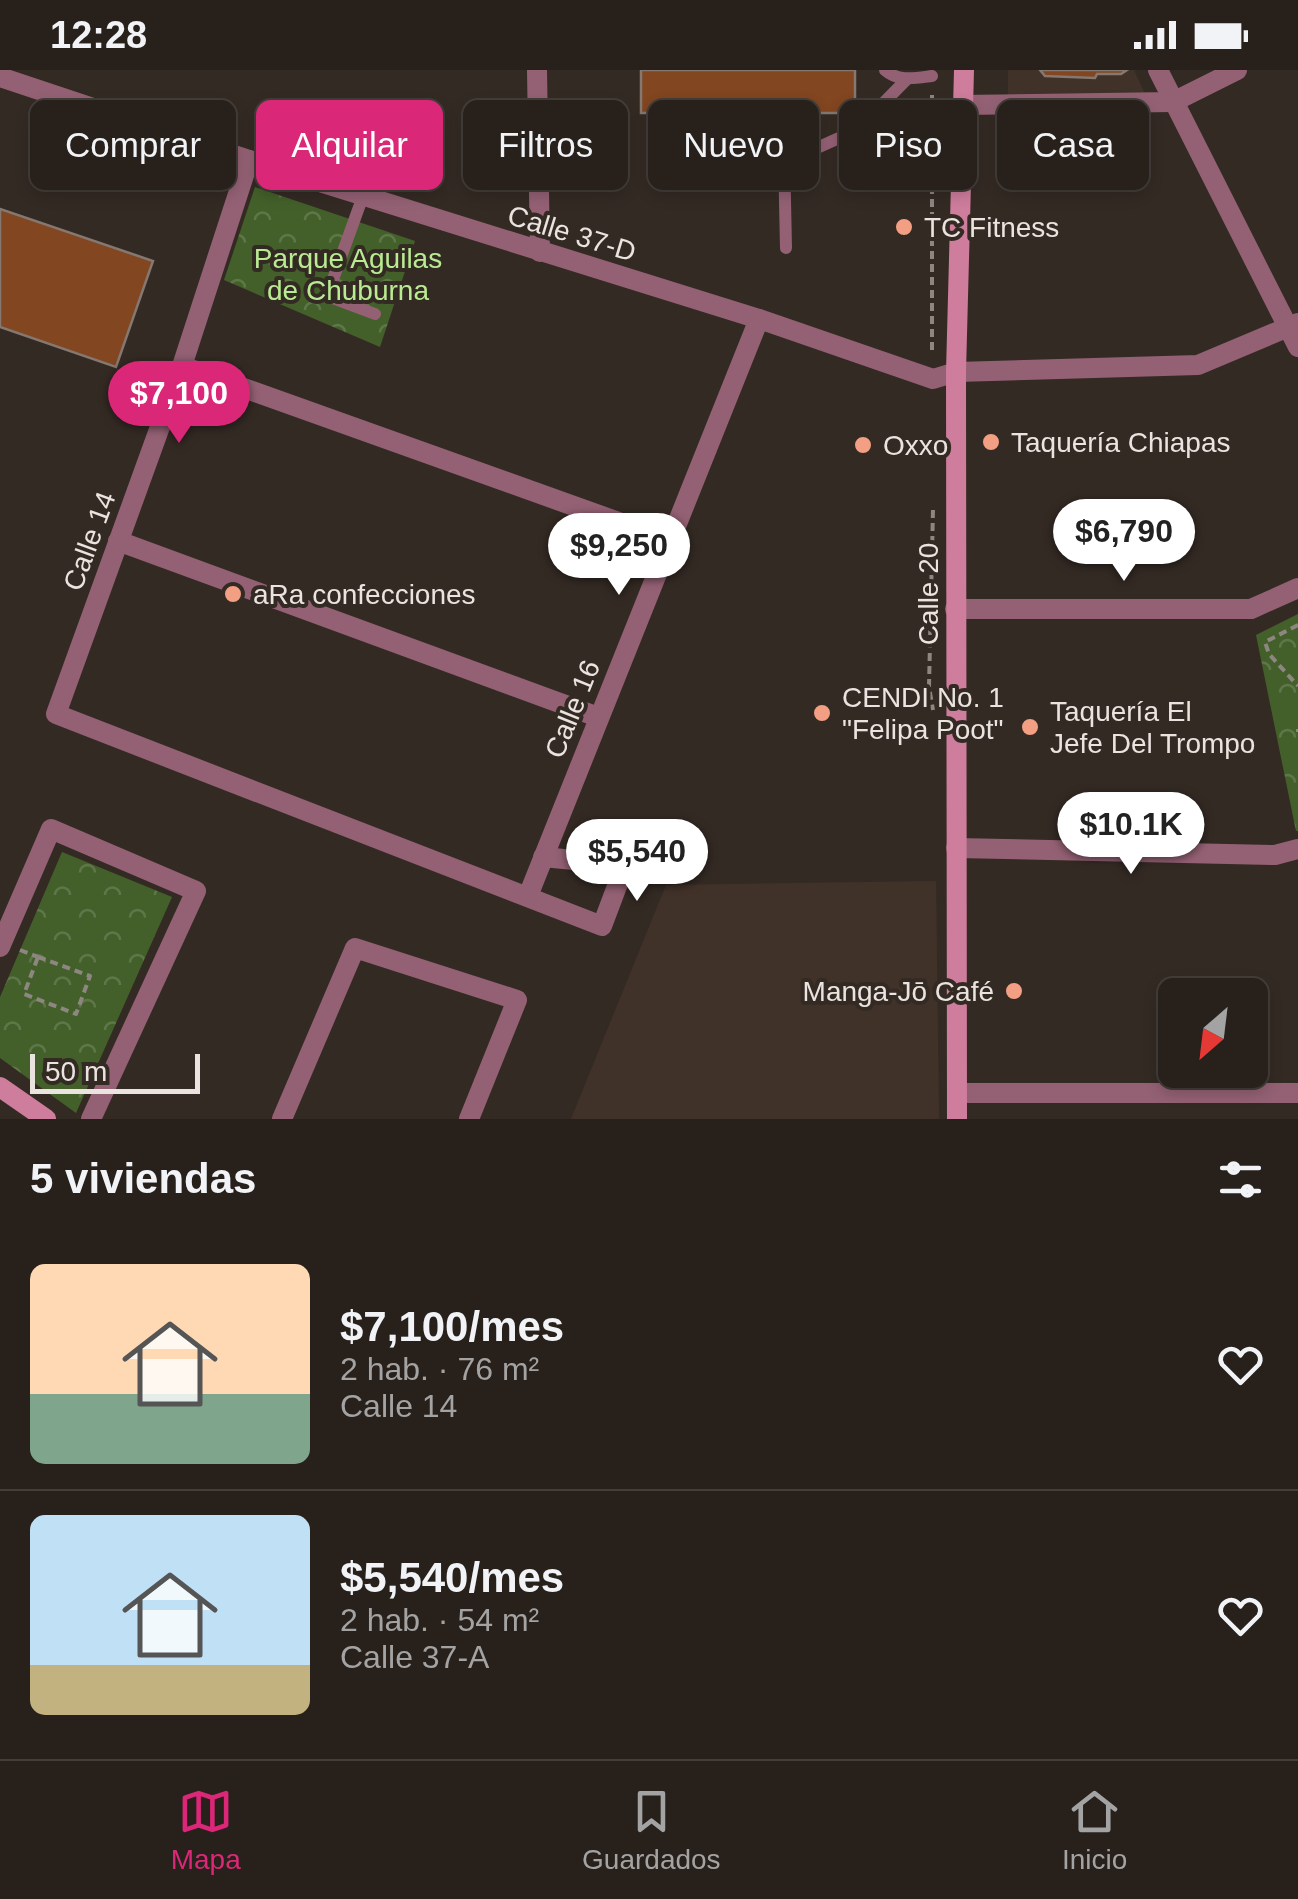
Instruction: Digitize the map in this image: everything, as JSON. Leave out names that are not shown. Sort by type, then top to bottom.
[{"type":"street","points":[[536,70],[540,252]]},
{"type":"street","name":"Calle 20","points":[[963,100],[964,70]]},
{"type":"street","points":[[1158,70],[1295,332]]},
{"type":"street","points":[[977,106],[1173,102],[1237,70]]},
{"type":"street","name":"Calle 37-D","points":[[0,76],[249,160],[933,378],[956,372],[1198,365],[1295,332]]},
{"type":"street","name":"Calle 14","points":[[249,160],[182,366],[56,714],[528,896]]},
{"type":"street","name":"Calle 20","points":[[958,1119],[955,608],[961,190]]},
{"type":"street","name":"Calle 16","points":[[528,896],[759,320]]},
{"type":"street","points":[[182,366],[670,540]]},
{"type":"street","points":[[118,542],[598,718]]},
{"type":"street","points":[[955,608],[1251,609],[1298,588]]},
{"type":"street","points":[[8,948],[51,829],[196,891],[90,1119]]},
{"type":"street","points":[[956,848],[1275,855],[1298,848]]},
{"type":"street","points":[[528,896],[602,926],[624,865],[543,857]]},
{"type":"street","points":[[282,1119],[356,948],[517,1000],[468,1119]]},
{"type":"street","points":[[0,1087],[46,1119]]},
{"type":"street","points":[[957,1093],[1298,1092]]},
{"type":"lane","points":[[885,70],[906,79],[932,82]]},
{"type":"lane","points":[[819,147],[856,130],[906,79]]},
{"type":"lane","points":[[785,190],[786,248]]},
{"type":"lane","points":[[364,196],[327,296],[375,314]]},
{"type":"path","points":[[932,82],[932,352]]},
{"type":"path","points":[[1298,625],[1264,642],[1269,654],[1298,686]]},
{"type":"path","points":[[8,948],[38,956],[90,976],[76,1014],[24,994],[38,956]]},
{"type":"shaded area","points":[[1008,70],[1134,70],[1146,96],[1008,96]]},
{"type":"shaded area","points":[[936,881],[939,1119],[571,1119],[666,885]]},
{"type":"green space","name":"Parque Aguilas de Chuburna","points":[[255,187],[415,241],[380,347],[224,280]]},
{"type":"green space","points":[[1298,614],[1298,831],[1296,831],[1256,635]]},
{"type":"green space","points":[[62,852],[172,897],[76,1113],[0,1058],[0,997]]},
{"type":"building","points":[[641,70],[855,70],[855,100],[839,100],[839,113],[819,113],[819,100],[648,100],[648,113],[641,113]]},
{"type":"building","points":[[1040,70],[1127,70],[1121,74],[1097,74],[1095,78],[1045,76]]},
{"type":"building","points":[[0,209],[153,261],[116,367],[0,327]]},
{"type":"place","name":"TC Fitness","points":[[904,227]]},
{"type":"place","name":"Taquería Chiapas","points":[[991,442]]},
{"type":"place","name":"Oxxo","points":[[863,445]]},
{"type":"place","name":"aRa confecciones","points":[[233,594]]},
{"type":"place","name":"CENDI No. 1 \"Felipa Poot\"","points":[[822,713]]},
{"type":"place","name":"Taquería El Jefe Del Trompo","points":[[1030,727]]},
{"type":"place","name":"Manga-Jō Café","points":[[1014,991]]}]
